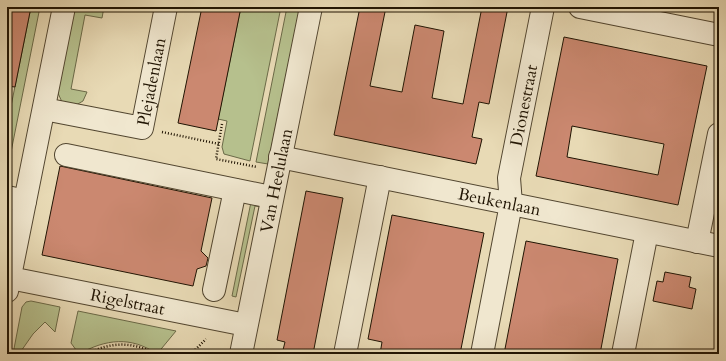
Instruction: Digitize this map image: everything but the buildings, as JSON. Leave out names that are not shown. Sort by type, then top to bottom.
[{"type":"street","points":[[8,284],[16,199],[44,109],[64,7]]},
{"type":"street","name":"Plejadenlaan","points":[[44,109],[142,128],[166,7]]},
{"type":"street","name":"Van Heelulaan","points":[[240,354],[311,7]]},
{"type":"street","name":"Dionestraat","points":[[482,354],[511,204],[508,178],[543,7]]},
{"type":"street","points":[[580,7],[719,35]]},
{"type":"street","points":[[697,242],[719,134]]},
{"type":"street","points":[[66,155],[271,197]]},
{"type":"street","name":"Beukenlaan","points":[[278,164],[380,177],[719,246]]},
{"type":"street","points":[[346,354],[380,177]]},
{"type":"street","points":[[214,290],[235,190]]},
{"type":"street","points":[[623,354],[647,232]]},
{"type":"street","name":"Rigelstraat","points":[[8,284],[246,325]]},
{"type":"path","points":[[222,124],[216,159],[278,164]]},
{"type":"path","points":[[142,128],[219,144]]},
{"type":"path","points":[[191,354],[209,336]]},
{"type":"path","points":[[87,354],[104,346],[122,344],[140,347],[156,354]]},
{"type":"green space","points":[[31,7],[40,7],[7,172],[7,126]]},
{"type":"green space","points":[[74,7],[104,7],[102,18],[85,15],[71,89],[87,92],[83,101],[76,105],[62,102],[57,91]]},
{"type":"green space","points":[[241,7],[281,7],[250,161],[224,154],[222,147],[227,121],[218,119]]},
{"type":"green space","points":[[287,7],[300,7],[268,164],[256,162]]},
{"type":"green space","points":[[251,202],[261,204],[261,207],[255,206],[236,297],[232,296]]},
{"type":"green space","points":[[31,301],[60,307],[55,332],[45,322],[33,334],[19,354],[13,354],[22,307],[26,302]]},
{"type":"green space","points":[[78,311],[176,331],[157,354],[138,344],[118,342],[99,345],[79,354],[71,343]]}]
